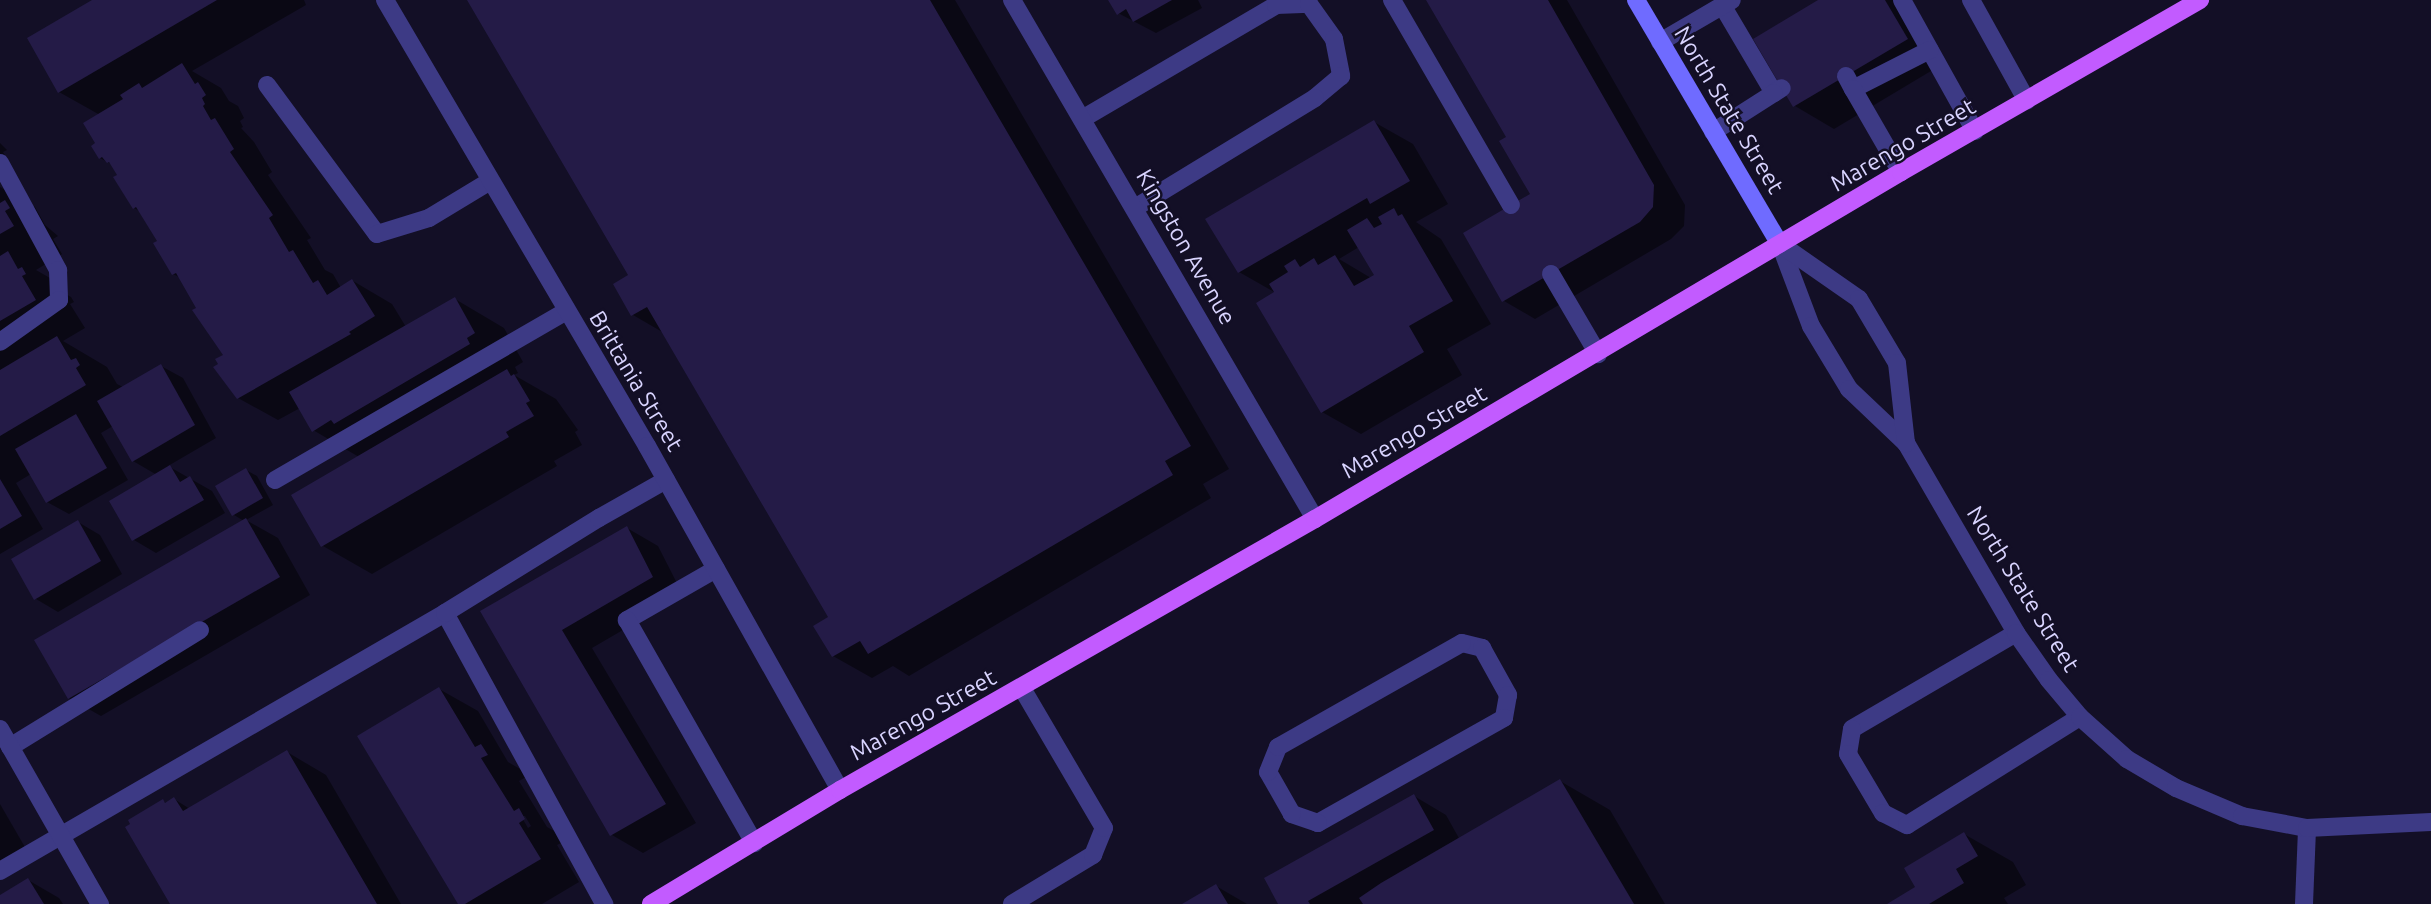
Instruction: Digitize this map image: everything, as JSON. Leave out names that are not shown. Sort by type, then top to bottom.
[{"type":"main road","name":"North State Street","points":[[1636,0],[1780,244]]},
{"type":"main road","name":"Marengo Street","points":[[651,904],[840,790],[1315,519],[1598,354],[1900,172],[2200,0]]},
{"type":"street","name":"Brittania Street","points":[[386,0],[666,480],[840,790]]},
{"type":"street","name":"Kingston Avenue","points":[[1012,0],[1315,519]]},
{"type":"street","points":[[1392,0],[1511,205]]},
{"type":"street","points":[[1902,0],[1975,131]]},
{"type":"street","points":[[1971,0],[2027,101]]},
{"type":"street","points":[[1660,42],[1727,3],[1778,91],[1713,132]]},
{"type":"street","points":[[1082,119],[1276,5],[1309,4],[1334,38],[1341,76],[1315,99],[1135,208]]},
{"type":"street","points":[[1900,172],[1849,83],[1930,50]]},
{"type":"street","points":[[267,85],[377,234],[429,218],[490,181]]},
{"type":"street","points":[[0,163],[58,270],[59,300],[0,342]]},
{"type":"street","name":"North State Street","points":[[1780,244],[1859,299],[1897,363],[1906,443]]},
{"type":"street","name":"North State Street","points":[[1780,244],[1811,326],[1849,389],[1906,443],[2016,633],[2049,680],[2080,717],[2127,759],[2176,788],[2242,816],[2307,828],[2431,822]]},
{"type":"street","points":[[1551,274],[1598,354]]},
{"type":"street","points":[[275,480],[566,312]]},
{"type":"street","points":[[0,871],[129,799],[666,480]]},
{"type":"street","points":[[716,569],[627,620],[754,843]]},
{"type":"street","points":[[445,613],[604,904]]},
{"type":"street","points":[[10,747],[200,630]]},
{"type":"street","points":[[2016,633],[1852,729],[1848,754],[1883,813],[1907,824],[2080,717]]},
{"type":"street","points":[[1462,643],[1482,648],[1508,695],[1504,718],[1318,823],[1292,814],[1268,772],[1278,747],[1407,675],[1462,643]]},
{"type":"street","points":[[1012,904],[1093,855],[1104,828],[1022,688]]},
{"type":"street","points":[[0,729],[100,904]]},
{"type":"street","points":[[2304,904],[2307,828]]},
{"type":"building","points":[[92,0],[217,0],[58,93],[27,38]]},
{"type":"building","points":[[467,0],[930,0],[1191,446],[1165,461],[1173,475],[868,654],[860,641],[832,657],[813,626],[828,617],[647,307],[631,316],[613,284],[628,275]]},
{"type":"building","points":[[1108,0],[1172,0],[1133,22],[1126,9],[1117,15]]},
{"type":"building","points":[[1426,0],[1548,0],[1654,185],[1653,207],[1640,222],[1502,302],[1463,233],[1530,194],[1499,141],[1506,137]]},
{"type":"building","points":[[1818,0],[1885,0],[1908,39],[1793,107],[1753,39]]},
{"type":"building","points":[[182,63],[195,84],[198,82],[206,95],[202,98],[205,104],[203,106],[211,120],[215,118],[234,149],[230,152],[273,215],[269,218],[289,252],[293,250],[313,283],[318,280],[327,295],[352,279],[375,316],[349,332],[351,334],[237,399],[213,367],[218,364],[215,359],[223,355],[192,310],[196,308],[176,273],[172,275],[153,243],[157,241],[136,207],[133,209],[113,177],[117,175],[109,162],[102,157],[99,159],[91,146],[95,143],[83,123],[123,99],[120,95],[139,83],[142,88]]},
{"type":"building","points":[[1374,120],[1410,181],[1370,204],[1367,198],[1238,273],[1205,219]]},
{"type":"building","points":[[5,200],[10,208],[5,211],[14,226],[0,234],[0,203]]},
{"type":"building","points":[[1394,208],[1398,216],[1402,214],[1453,301],[1409,326],[1424,352],[1321,413],[1256,303],[1274,292],[1269,284],[1288,272],[1284,266],[1295,259],[1300,267],[1314,258],[1318,265],[1335,255],[1354,286],[1374,275],[1347,230],[1367,218],[1374,228],[1382,224],[1378,217]]},
{"type":"building","points":[[8,251],[18,269],[22,267],[26,274],[22,276],[36,300],[0,321],[0,256]]},
{"type":"building","points":[[455,297],[475,333],[467,338],[470,344],[334,424],[331,420],[312,432],[289,392]]},
{"type":"building","points":[[57,336],[71,360],[76,358],[80,365],[76,368],[86,385],[0,436],[0,370]]},
{"type":"building","points":[[161,364],[195,425],[132,462],[97,401]]},
{"type":"building","points":[[507,369],[511,376],[514,374],[530,401],[526,403],[534,416],[506,432],[509,437],[321,547],[291,495]]},
{"type":"building","points":[[76,414],[107,468],[46,503],[15,449]]},
{"type":"building","points":[[170,465],[180,482],[190,476],[204,500],[132,541],[109,501]]},
{"type":"building","points":[[246,468],[263,498],[232,516],[215,486]]},
{"type":"building","points":[[0,479],[22,516],[0,529]]},
{"type":"building","points":[[246,518],[280,577],[68,699],[34,640]]},
{"type":"building","points":[[78,520],[101,561],[34,600],[11,559]]},
{"type":"building","points":[[627,526],[653,577],[562,630],[666,804],[610,836],[480,611]]},
{"type":"building","points":[[439,687],[475,747],[481,744],[488,755],[481,758],[514,811],[519,808],[525,819],[519,823],[541,859],[465,904],[458,904],[357,736]]},
{"type":"building","points":[[287,750],[377,904],[170,904],[125,827],[130,824],[128,820],[163,799],[165,803],[174,797],[183,811]]},
{"type":"building","points":[[1560,779],[1634,904],[1363,904],[1359,898],[1381,883]]},
{"type":"building","points":[[1414,794],[1434,830],[1308,901],[1310,904],[1278,904],[1264,878]]},
{"type":"building","points":[[1964,832],[1978,856],[1956,869],[1964,883],[1929,904],[1887,904],[1915,887],[1904,868]]},
{"type":"building","points":[[28,878],[44,904],[0,904],[0,895]]},
{"type":"building","points":[[1216,884],[1228,904],[1182,904]]}]
